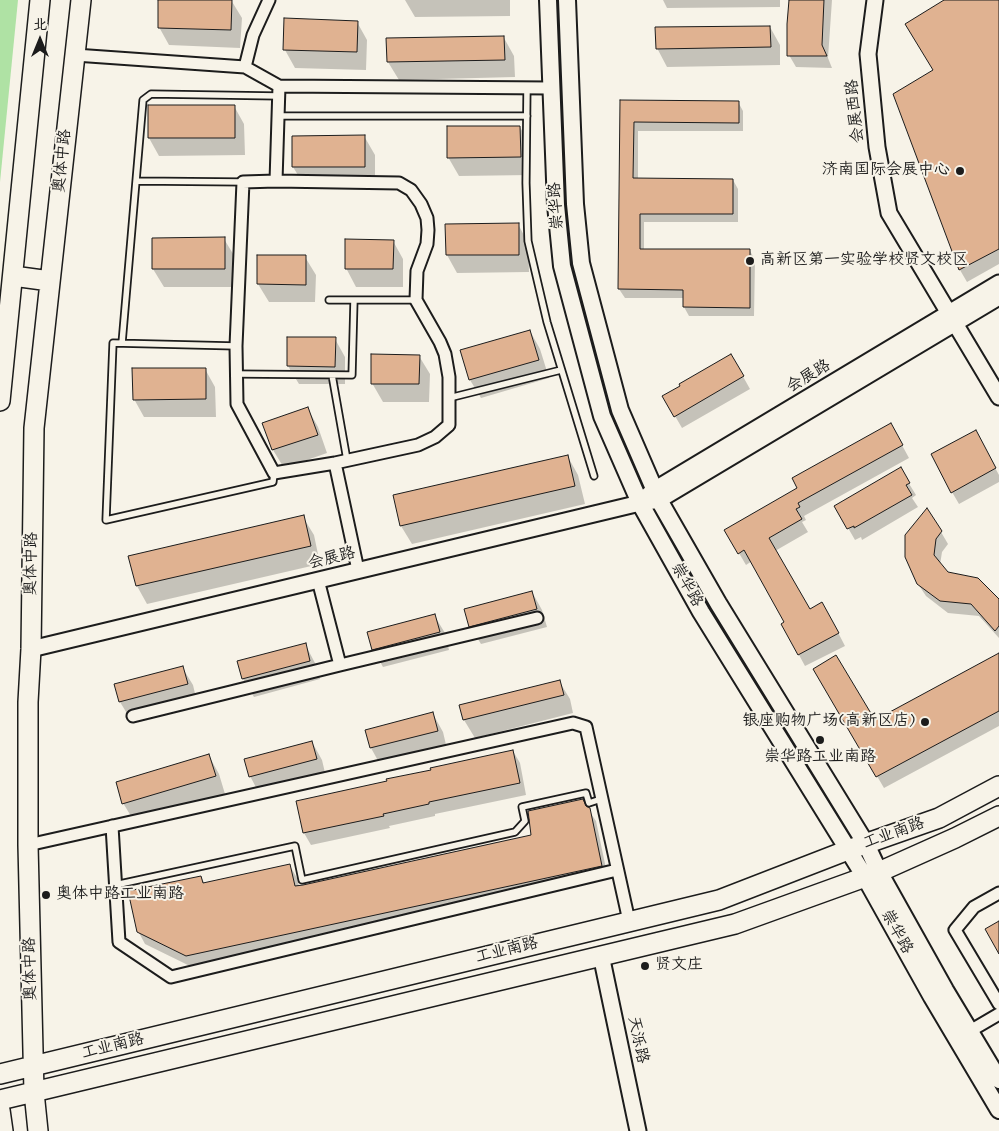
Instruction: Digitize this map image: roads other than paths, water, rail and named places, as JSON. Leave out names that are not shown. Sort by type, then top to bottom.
[{"type":"main road","points":[[0,401],[40,0]]},
{"type":"main road","name":"奥体中路","points":[[38,1131],[33,1066],[28,845],[28,702],[32,649],[34,428],[81,0]]},
{"type":"main road","name":"崇华路","points":[[548,0],[556,205],[562,266],[602,416],[640,503],[701,612],[848,850],[872,874],[999,1080]]},
{"type":"main road","name":"崇华路","points":[[567,0],[574,185],[581,263],[620,410],[657,495],[718,603],[866,844],[872,874],[932,997],[999,1110]]},
{"type":"main road","points":[[13,276],[50,281]]},
{"type":"main road","name":"工业南路","points":[[0,1074],[718,900],[848,850],[939,818],[999,786]]},
{"type":"main road","name":"工业南路","points":[[0,1100],[735,924],[872,874],[955,838],[999,816]]},
{"type":"main road","points":[[0,1110],[3,1131]]},
{"type":"street","points":[[245,67],[253,36],[270,0]]},
{"type":"street","name":"会展西路","points":[[875,0],[868,54],[877,147],[889,213],[999,397]]},
{"type":"street","points":[[75,55],[245,67],[278,91],[550,88]]},
{"type":"street","points":[[276,181],[278,91]]},
{"type":"street","points":[[276,181],[399,183],[411,190],[421,204],[427,218],[428,230],[426,244],[417,271],[416,300],[445,354],[449,398],[448,425],[435,437],[418,445],[274,473],[237,404],[236,346],[243,182],[276,181]]},
{"type":"street","name":"会展路","points":[[32,649],[640,503],[657,495],[951,318],[999,283]]},
{"type":"street","name":"会展路","points":[[951,318],[999,297]]},
{"type":"street","points":[[341,461],[358,570]]},
{"type":"street","points":[[318,580],[340,665]]},
{"type":"street","points":[[133,716],[537,618]]},
{"type":"street","points":[[28,845],[573,723],[586,728],[628,922]]},
{"type":"street","points":[[112,826],[119,942],[171,977],[617,870]]},
{"type":"street","points":[[999,892],[974,907],[955,930],[999,1004]]},
{"type":"street","name":"天泺路","points":[[601,955],[638,1131]]},
{"type":"street","points":[[970,1031],[999,1014]]},
{"type":"lane","points":[[527,88],[526,183],[528,241],[547,322],[594,476]]},
{"type":"lane","points":[[122,343],[143,100],[151,94],[278,91]]},
{"type":"lane","points":[[278,116],[527,116]]},
{"type":"lane","points":[[137,181],[243,182]]},
{"type":"lane","points":[[329,300],[416,300]]},
{"type":"lane","points":[[237,374],[352,375],[354,300]]},
{"type":"lane","points":[[236,346],[113,343],[106,520],[273,482],[274,473]]},
{"type":"lane","points":[[449,398],[561,370]]},
{"type":"lane","points":[[332,375],[341,461]]},
{"type":"lane","points":[[115,885],[295,846],[302,880],[514,832],[525,821],[522,807],[586,793],[589,803],[601,799]]},
{"type":"place","name":"济南国际会展中心","points":[[960,171]]},
{"type":"place","name":"高新区第一实验学校贤文校区","points":[[750,261]]},
{"type":"place","name":"银座购物广场(高新区店)","points":[[925,722]]},
{"type":"place","name":"崇华路工业南路","points":[[820,740]]},
{"type":"place","name":"奥体中路工业南路","points":[[46,895]]},
{"type":"place","name":"贤文庄","points":[[645,966]]}]
